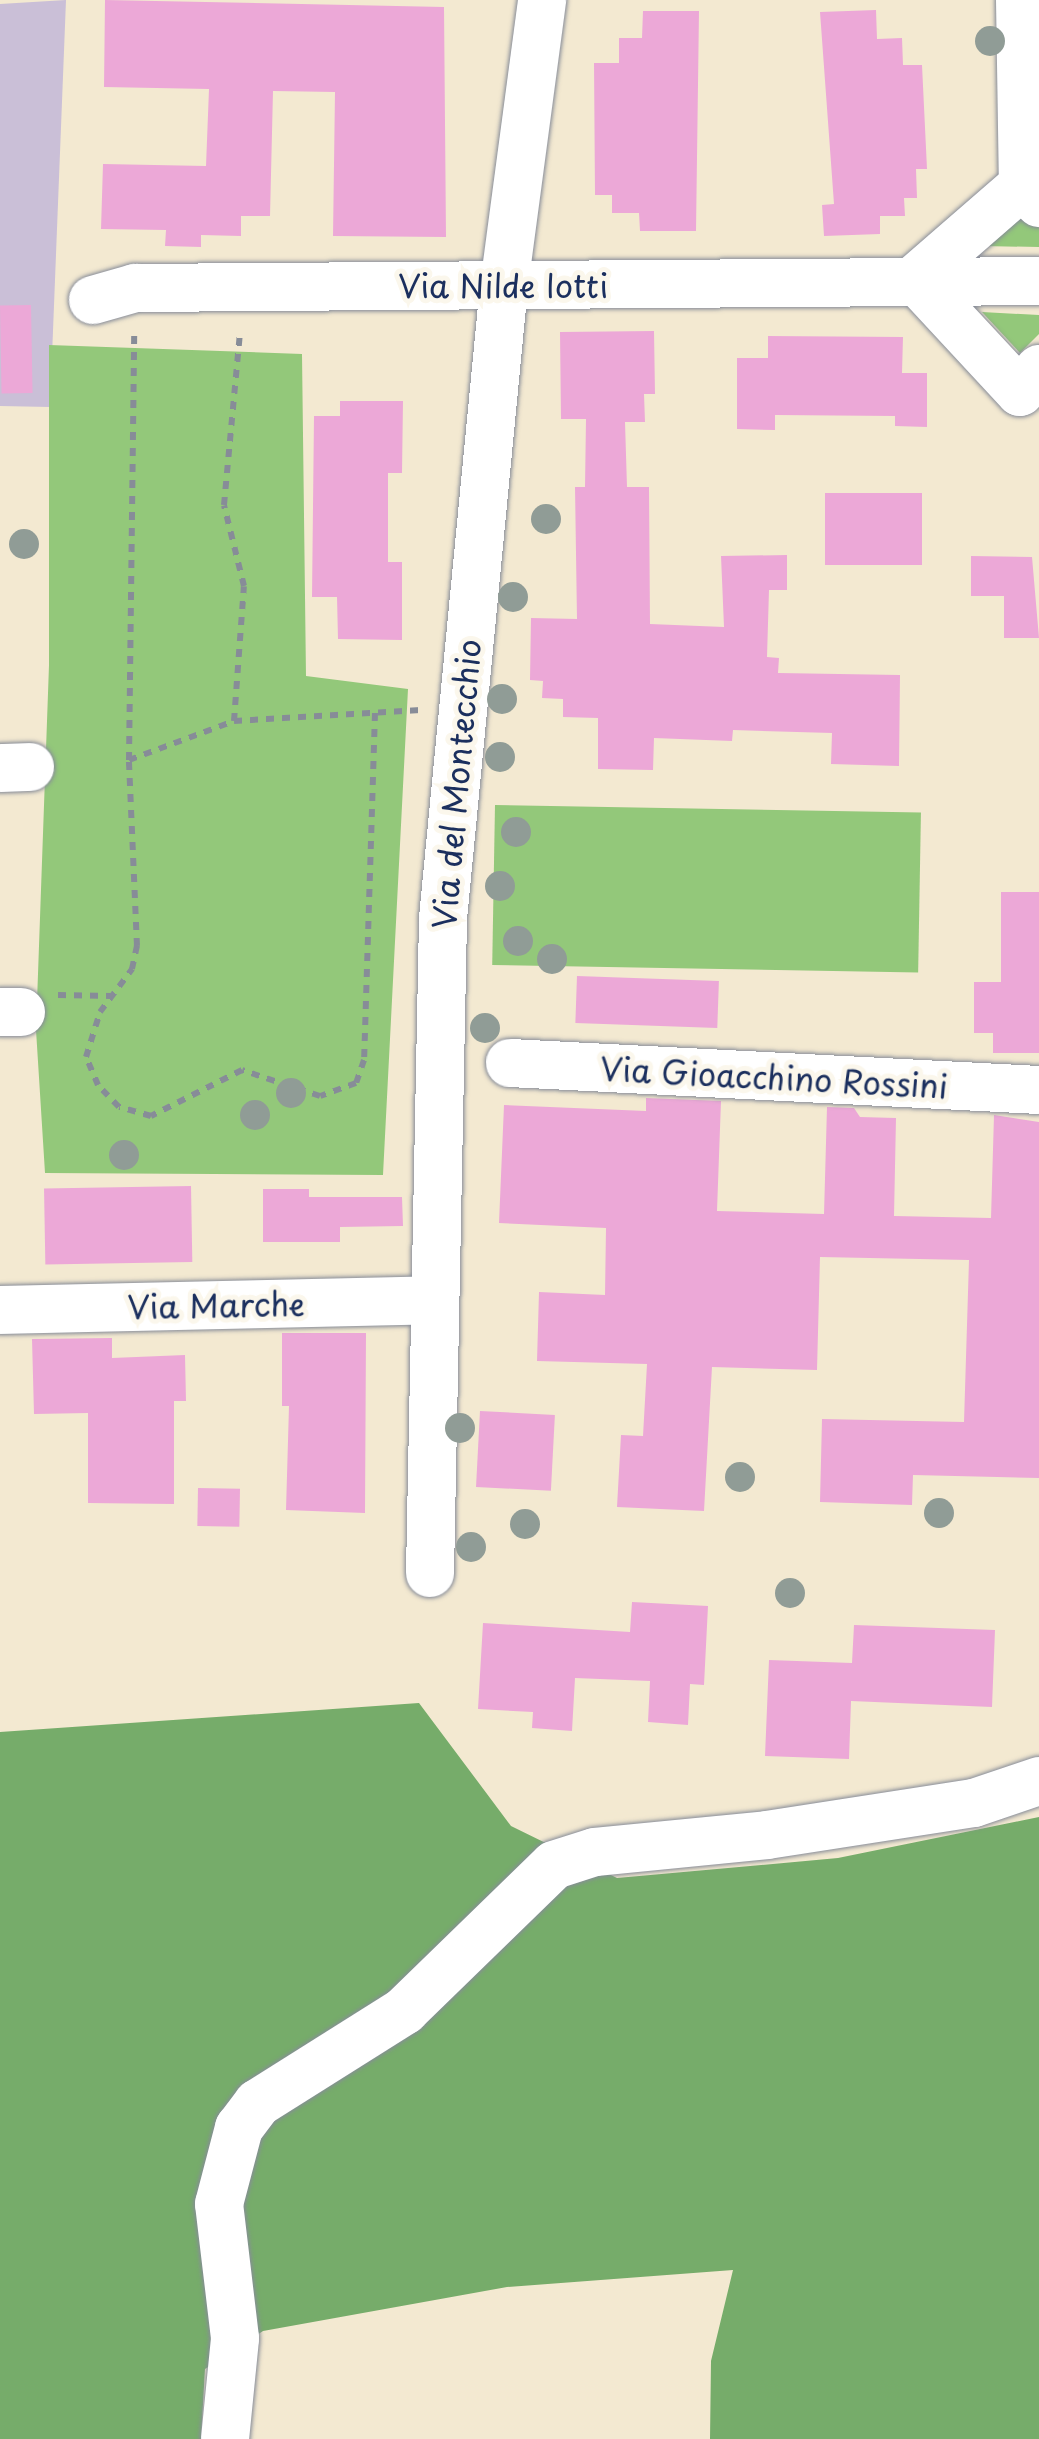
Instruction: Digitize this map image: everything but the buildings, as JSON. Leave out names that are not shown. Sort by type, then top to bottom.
[{"type":"street","name":"Via del Montecchio","points":[[430,1572],[437,1021],[462,707],[504,286],[542,0]]},
{"type":"street","points":[[1020,0],[1031,194],[915,279],[1020,392],[1039,369]]},
{"type":"street","name":"Via Nilde Iotti","points":[[114,294],[239,287],[1039,281]]},
{"type":"street","name":"Via Gioacchino Rossini","points":[[510,1062],[1039,1090]]},
{"type":"street","name":"Via Marche","points":[[0,1310],[433,1300]]},
{"type":"street","points":[[224,2439],[235,2338],[219,2204],[232,2146],[258,2103],[404,2011],[554,1865],[595,1852],[767,1835],[974,1803],[1039,1781]]},
{"type":"path","points":[[234,721],[244,586],[224,505],[240,369],[239,287]]},
{"type":"path","points":[[114,294],[137,946],[132,969],[100,1012],[86,1058],[98,1085],[119,1107],[151,1116],[242,1070],[320,1096],[356,1083],[364,1060],[374,713]]},
{"type":"path","points":[[129,760],[234,721],[462,707]]},
{"type":"shaded area","points":[[66,0],[50,407],[0,406],[0,4]]},
{"type":"green space","points":[[1023,208],[1039,228],[1039,247],[983,246]]},
{"type":"green space","points":[[982,312],[1039,315],[1039,334],[1020,353]]},
{"type":"green space","points":[[49,345],[302,354],[306,676],[408,689],[383,1175],[45,1173],[36,1030],[49,665]]},
{"type":"green space","points":[[495,805],[921,812],[918,972],[492,965]]},
{"type":"green space","points":[[419,1703],[511,1826],[617,1878],[838,1858],[1039,1817],[1039,2439],[710,2439],[711,2361],[733,2270],[507,2287],[263,2331],[205,2369],[201,2439],[0,2439],[0,1732]]}]
